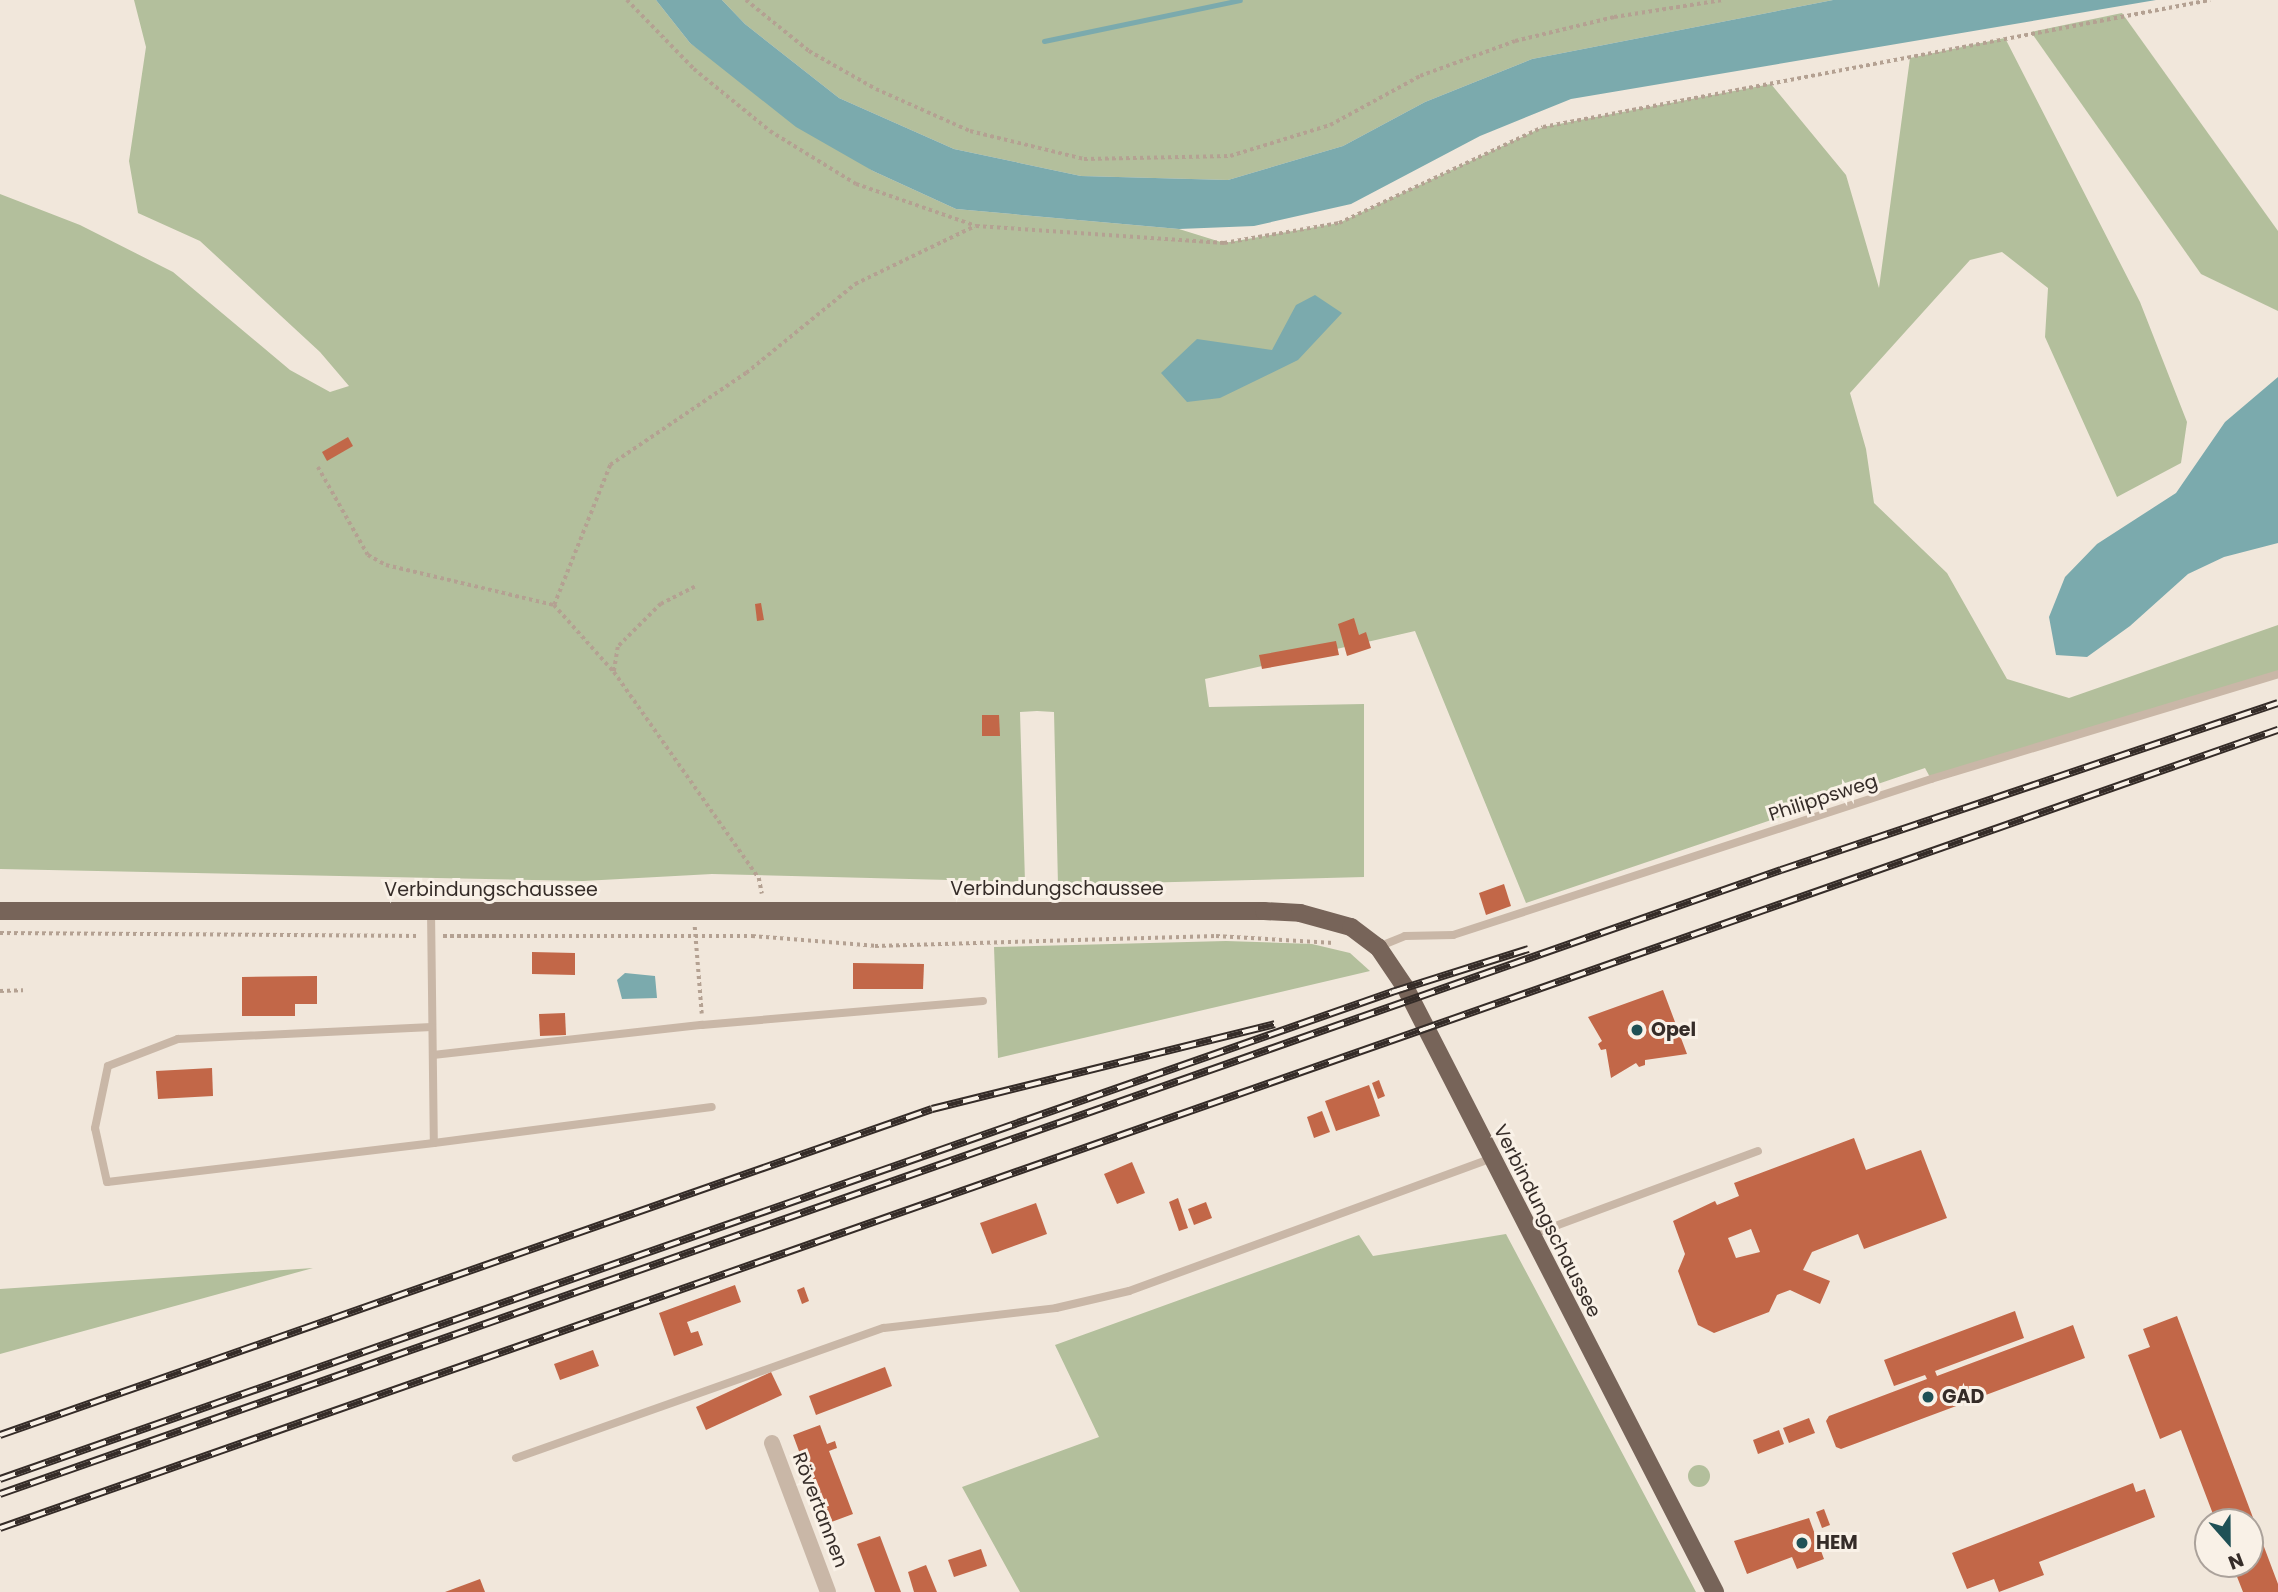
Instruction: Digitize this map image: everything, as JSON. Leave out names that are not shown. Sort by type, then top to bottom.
[{"type":"main road","name":"Verbindungschaussee","points":[[0,911],[1264,911],[1328,919],[1374,943],[1405,987],[1490,1159],[1714,1592]]},
{"type":"street","name":"Rövertannen","points":[[772,1443],[828,1592]]},
{"type":"lane","name":"Philippsweg","points":[[1374,943],[1405,936],[1453,935],[1490,924],[1931,779],[2278,674]]},
{"type":"lane","points":[[431,910],[429,936],[434,1143]]},
{"type":"lane","points":[[433,1055],[702,1025],[983,1001]]},
{"type":"lane","points":[[432,1027],[178,1039],[108,1066],[94,1128],[107,1182],[712,1107]]},
{"type":"lane","points":[[1530,1236],[1758,1151]]},
{"type":"lane","points":[[516,1458],[884,1328],[1056,1308],[1129,1291],[1490,1159]]},
{"type":"path","points":[[627,0],[694,69],[770,131],[856,184],[975,226],[1224,243],[1339,223],[1543,127],[2210,0]]},
{"type":"path","points":[[746,0],[808,51],[876,89],[970,131],[1084,159],[1230,156],[1330,125],[1420,76],[1515,41],[1614,17],[1723,0]]},
{"type":"path","points":[[554,606],[610,465],[747,373],[855,285],[975,226]]},
{"type":"path","points":[[317,467],[368,555],[386,565],[554,606],[614,672],[759,878],[764,910]]},
{"type":"path","points":[[614,672],[618,647],[661,604],[695,587]]},
{"type":"path","points":[[693,911],[702,1025]]},
{"type":"path","points":[[0,933],[696,936],[875,946],[1216,936],[1311,938],[1348,946],[1374,943]]},
{"type":"path","points":[[0,991],[23,990]]},
{"type":"green space","points":[[134,0],[656,0],[690,43],[873,171],[956,209],[1179,229],[1224,243],[1339,223],[1543,127],[1771,84],[1846,175],[1879,288],[1910,58],[2005,38],[2140,302],[2187,422],[2181,463],[2117,497],[2045,337],[2048,288],[2002,252],[1970,260],[1850,393],[1866,449],[1874,503],[1947,573],[2007,679],[2069,698],[2278,625],[2278,674],[1931,779],[1925,768],[1526,903],[1415,631],[1205,679],[1209,707],[1364,704],[1364,877],[1058,885],[1054,712],[1037,711],[1020,712],[1025,882],[712,874],[583,881],[0,869],[0,194],[80,225],[173,272],[290,370],[330,392],[349,386],[320,352],[200,241],[138,213],[129,161],[146,47]]},
{"type":"green space","points":[[722,0],[1833,0],[1532,59],[1425,102],[1343,146],[1228,180],[1081,176],[954,149],[839,98],[745,24]]},
{"type":"green space","points":[[2122,13],[2278,231],[2278,311],[2201,274],[2031,32]]},
{"type":"green space","points":[[1226,941],[1312,944],[1350,953],[1370,971],[998,1058],[994,947]]},
{"type":"green space","points":[[1506,1234],[1696,1592],[1020,1592],[962,1487],[1099,1437],[1055,1345],[1359,1235],[1373,1256]]},
{"type":"green space","points":[[313,1268],[0,1354],[0,1289]]},
{"type":"green space","points":[[1699,1465],[1707,1468],[1710,1476],[1707,1484],[1699,1487],[1691,1484],[1688,1476],[1691,1468]]},
{"type":"water","points":[[656,0],[722,0],[745,24],[839,98],[954,149],[1081,176],[1228,180],[1343,146],[1425,102],[1532,59],[1833,0],[2156,0],[1571,99],[1480,136],[1351,204],[1254,226],[1179,229],[956,209],[873,171],[796,127],[690,43]]},
{"type":"water","points":[[1315,295],[1342,313],[1298,360],[1220,398],[1187,402],[1161,373],[1197,339],[1272,350],[1296,305]]},
{"type":"water","points":[[2278,377],[2278,543],[2224,557],[2188,574],[2130,626],[2087,657],[2056,655],[2049,617],[2065,577],[2097,544],[2176,493],[2225,422]]},
{"type":"water","points":[[625,973],[655,976],[657,998],[622,999],[617,980]]},
{"type":"building","points":[[348,437],[353,446],[327,461],[322,452]]},
{"type":"building","points":[[761,603],[764,620],[757,621],[755,604]]},
{"type":"building","points":[[1354,618],[1359,635],[1366,632],[1371,648],[1347,656],[1338,624]]},
{"type":"building","points":[[1336,641],[1339,655],[1262,669],[1259,655]]},
{"type":"building","points":[[982,715],[999,715],[1000,736],[982,736]]},
{"type":"building","points":[[1504,884],[1511,906],[1486,915],[1479,893]]},
{"type":"building","points":[[532,952],[575,953],[575,975],[532,974]]},
{"type":"building","points":[[853,963],[924,964],[923,989],[853,989]]},
{"type":"building","points":[[317,976],[317,1004],[295,1004],[295,1016],[242,1016],[242,977]]},
{"type":"building","name":"Opel","points":[[1663,990],[1687,1054],[1645,1060],[1645,1065],[1639,1067],[1636,1063],[1611,1078],[1606,1049],[1601,1050],[1598,1044],[1602,1041],[1588,1017]]},
{"type":"building","points":[[565,1013],[566,1035],[540,1036],[539,1014]]},
{"type":"building","points":[[212,1068],[213,1096],[158,1099],[156,1071]]},
{"type":"building","points":[[1379,1080],[1385,1096],[1378,1099],[1372,1083]]},
{"type":"building","points":[[1369,1085],[1380,1116],[1336,1131],[1325,1101]]},
{"type":"building","points":[[1322,1111],[1330,1132],[1314,1138],[1307,1117]]},
{"type":"building","points":[[1854,1138],[1866,1170],[1921,1150],[1947,1218],[1864,1249],[1858,1234],[1812,1252],[1803,1270],[1830,1281],[1820,1304],[1790,1290],[1777,1295],[1769,1312],[1714,1333],[1698,1325],[1678,1271],[1685,1254],[1673,1221],[1715,1201],[1717,1205],[1739,1196],[1734,1183]],"holes":[[[1751,1229],[1760,1252],[1736,1258],[1728,1238]]]},
{"type":"building","points":[[1132,1162],[1145,1193],[1117,1204],[1104,1174]]},
{"type":"building","points":[[1178,1198],[1188,1228],[1179,1231],[1169,1202]]},
{"type":"building","points":[[1206,1202],[1212,1218],[1194,1225],[1188,1209]]},
{"type":"building","points":[[1036,1203],[1047,1234],[992,1254],[980,1223]]},
{"type":"building","points":[[735,1285],[741,1302],[687,1322],[691,1333],[698,1331],[703,1345],[674,1356],[659,1313]]},
{"type":"building","points":[[804,1287],[809,1301],[802,1304],[797,1290]]},
{"type":"building","name":"GAD","points":[[2015,1311],[2024,1338],[1935,1371],[1937,1376],[2073,1325],[2085,1358],[1841,1449],[1836,1447],[1826,1421],[1829,1416],[1927,1379],[1925,1375],[1894,1386],[1884,1360]]},
{"type":"building","points":[[2177,1316],[2249,1508],[2211,1508],[2181,1430],[2160,1439],[2128,1355],[2150,1347],[2143,1329]]},
{"type":"building","points":[[593,1350],[599,1366],[560,1380],[554,1364]]},
{"type":"building","points":[[885,1367],[892,1386],[816,1415],[809,1396]]},
{"type":"building","points":[[771,1372],[782,1395],[706,1430],[696,1407]]},
{"type":"building","points":[[1809,1418],[1815,1433],[1789,1443],[1783,1428]]},
{"type":"building","points":[[820,1425],[827,1444],[835,1441],[837,1448],[829,1451],[853,1514],[826,1524],[793,1435]]},
{"type":"building","points":[[1779,1430],[1784,1444],[1758,1454],[1753,1440]]},
{"type":"building","points":[[2133,1483],[2136,1492],[2145,1489],[2155,1517],[2039,1562],[2044,1575],[1999,1592],[1994,1579],[1967,1589],[1952,1553]]},
{"type":"building","points":[[1824,1509],[1830,1525],[1822,1528],[1816,1512]]},
{"type":"building","points":[[1809,1518],[1824,1559],[1797,1569],[1792,1557],[1747,1574],[1734,1541]]},
{"type":"building","points":[[880,1536],[901,1592],[875,1592],[857,1544]]},
{"type":"building","points":[[2264,1547],[2278,1584],[2278,1592],[2243,1592],[2238,1578],[2264,1578]]},
{"type":"building","points":[[981,1549],[987,1566],[954,1577],[948,1560]]},
{"type":"building","points":[[926,1565],[937,1592],[914,1592],[908,1572]]},
{"type":"building","points":[[480,1579],[485,1592],[445,1592]]},
{"type":"waterway","points":[[1044,41],[1240,0]]},
{"type":"railway","points":[[0,1494],[1781,870],[2278,703]]},
{"type":"railway","points":[[0,1528],[2278,730]]},
{"type":"railway","points":[[0,1479],[1392,992],[1528,949]]},
{"type":"railway","points":[[0,1435],[932,1109],[1275,1024]]},
{"type":"place","name":"Opel","points":[[1637,1030]]},
{"type":"place","name":"GAD","points":[[1928,1397]]},
{"type":"place","name":"HEM","points":[[1802,1543]]}]
